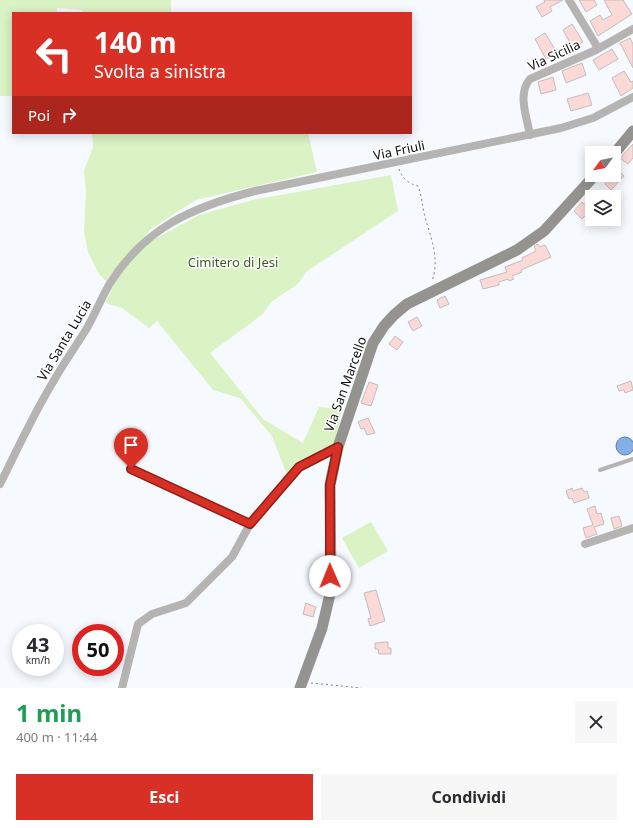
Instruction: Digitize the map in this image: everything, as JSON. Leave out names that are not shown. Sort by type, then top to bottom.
[{"type":"main road","points":[[621,146],[633,131]]},
{"type":"main road","name":"Via San Marcello","points":[[302,685],[322,628],[331,590],[330,485],[338,447],[373,343],[384,326],[407,304],[517,250],[544,231],[589,182]]},
{"type":"street","name":"Via Sicilia","points":[[569,0],[598,48]]},
{"type":"street","name":"Via Sicilia","points":[[530,135],[523,96],[525,84],[530,79],[598,48],[633,29]]},
{"type":"street","name":"Via Friuli","points":[[169,224],[195,210],[221,199],[561,128],[593,118],[633,97]]},
{"type":"street","name":"Via Santa Lucia","points":[[0,484],[43,399],[87,328],[109,285],[138,248],[169,224]]},
{"type":"street","points":[[122,688],[138,624],[152,614],[186,603],[232,557],[250,524],[299,467],[338,447]]},
{"type":"street","points":[[131,469],[250,524]]},
{"type":"street","points":[[584,544],[633,528]]},
{"type":"lane","points":[[600,470],[633,459]]},
{"type":"path","points":[[396,163],[401,174],[410,184],[418,186],[421,194],[436,258],[434,273],[428,293]]},
{"type":"path","points":[[302,685],[361,688]]},
{"type":"green space","points":[[0,0],[171,0],[171,12],[83,12],[83,10],[57,8],[56,12],[12,12],[12,96],[0,96]]},
{"type":"green space","points":[[92,134],[308,134],[317,172],[196,200],[151,229],[127,257],[108,283],[99,274],[88,252],[84,232],[86,193],[84,171],[93,147]]},
{"type":"green space","name":"Cimitero di Jesi","points":[[391,175],[398,211],[307,271],[298,284],[271,302],[263,314],[210,353],[263,419],[303,443],[319,407],[342,409],[334,447],[287,475],[272,436],[240,398],[213,390],[157,321],[149,328],[122,308],[105,303],[121,272],[146,244],[199,215],[253,200]]},
{"type":"green space","points":[[371,522],[388,551],[359,568],[342,538]]},
{"type":"water","points":[[625,437],[631,440],[634,446],[631,452],[625,455],[619,452],[616,446],[619,440]]},
{"type":"building","points":[[544,0],[563,0],[550,7],[552,11],[542,17],[536,7],[545,2]]},
{"type":"building","points":[[579,0],[594,0],[597,5],[586,12]]},
{"type":"building","points":[[604,0],[623,0],[632,14],[598,36],[590,21],[600,15],[603,20],[612,15]]},
{"type":"building","points":[[572,24],[583,42],[573,48],[563,30]]},
{"type":"building","points":[[545,33],[557,53],[546,59],[535,39]]},
{"type":"building","points":[[630,38],[633,44],[633,68],[620,43]]},
{"type":"building","points":[[612,49],[618,59],[599,70],[593,60]]},
{"type":"building","points":[[582,63],[586,75],[566,83],[562,71]]},
{"type":"building","points":[[624,71],[631,82],[633,81],[633,88],[621,96],[612,78]]},
{"type":"building","points":[[553,77],[556,90],[541,94],[538,82]]},
{"type":"building","points":[[588,93],[592,105],[571,111],[567,99]]},
{"type":"building","points":[[633,144],[633,158],[628,164],[621,159]]},
{"type":"building","points":[[606,182],[618,182],[611,190],[605,184]]},
{"type":"building","points":[[582,202],[585,205],[585,216],[582,219],[574,211]]},
{"type":"building","points":[[538,244],[540,247],[545,245],[551,257],[521,270],[522,272],[512,276],[514,279],[509,281],[508,279],[499,282],[499,285],[483,289],[480,280],[507,272],[505,267],[523,260],[522,258],[536,251],[534,246]]},
{"type":"building","points":[[445,296],[449,304],[440,308],[437,300]]},
{"type":"building","points":[[417,317],[422,326],[413,331],[408,322]]},
{"type":"building","points":[[395,336],[403,342],[397,350],[389,344]]},
{"type":"building","points":[[631,381],[633,390],[625,393],[624,390],[619,391],[617,386]]},
{"type":"building","points":[[369,382],[378,385],[371,406],[361,403]]},
{"type":"building","points":[[368,418],[375,433],[367,435],[364,428],[361,429],[358,422]]},
{"type":"building","points":[[572,488],[573,491],[582,488],[584,492],[587,491],[589,498],[574,503],[572,498],[569,499],[566,491]]},
{"type":"building","points":[[595,506],[597,514],[601,513],[604,524],[594,527],[597,534],[586,538],[583,528],[593,525],[587,509]]},
{"type":"building","points":[[619,516],[622,526],[614,529],[611,518]]},
{"type":"building","points":[[376,590],[385,621],[370,626],[368,619],[371,618],[364,593]]},
{"type":"building","points":[[306,603],[316,607],[313,617],[303,614]]},
{"type":"building","points":[[388,642],[388,648],[391,648],[391,654],[379,654],[378,649],[375,649],[375,643]]},
{"type":"route","points":[[131,469],[250,524],[299,467],[338,447],[330,485],[330,576]]}]
